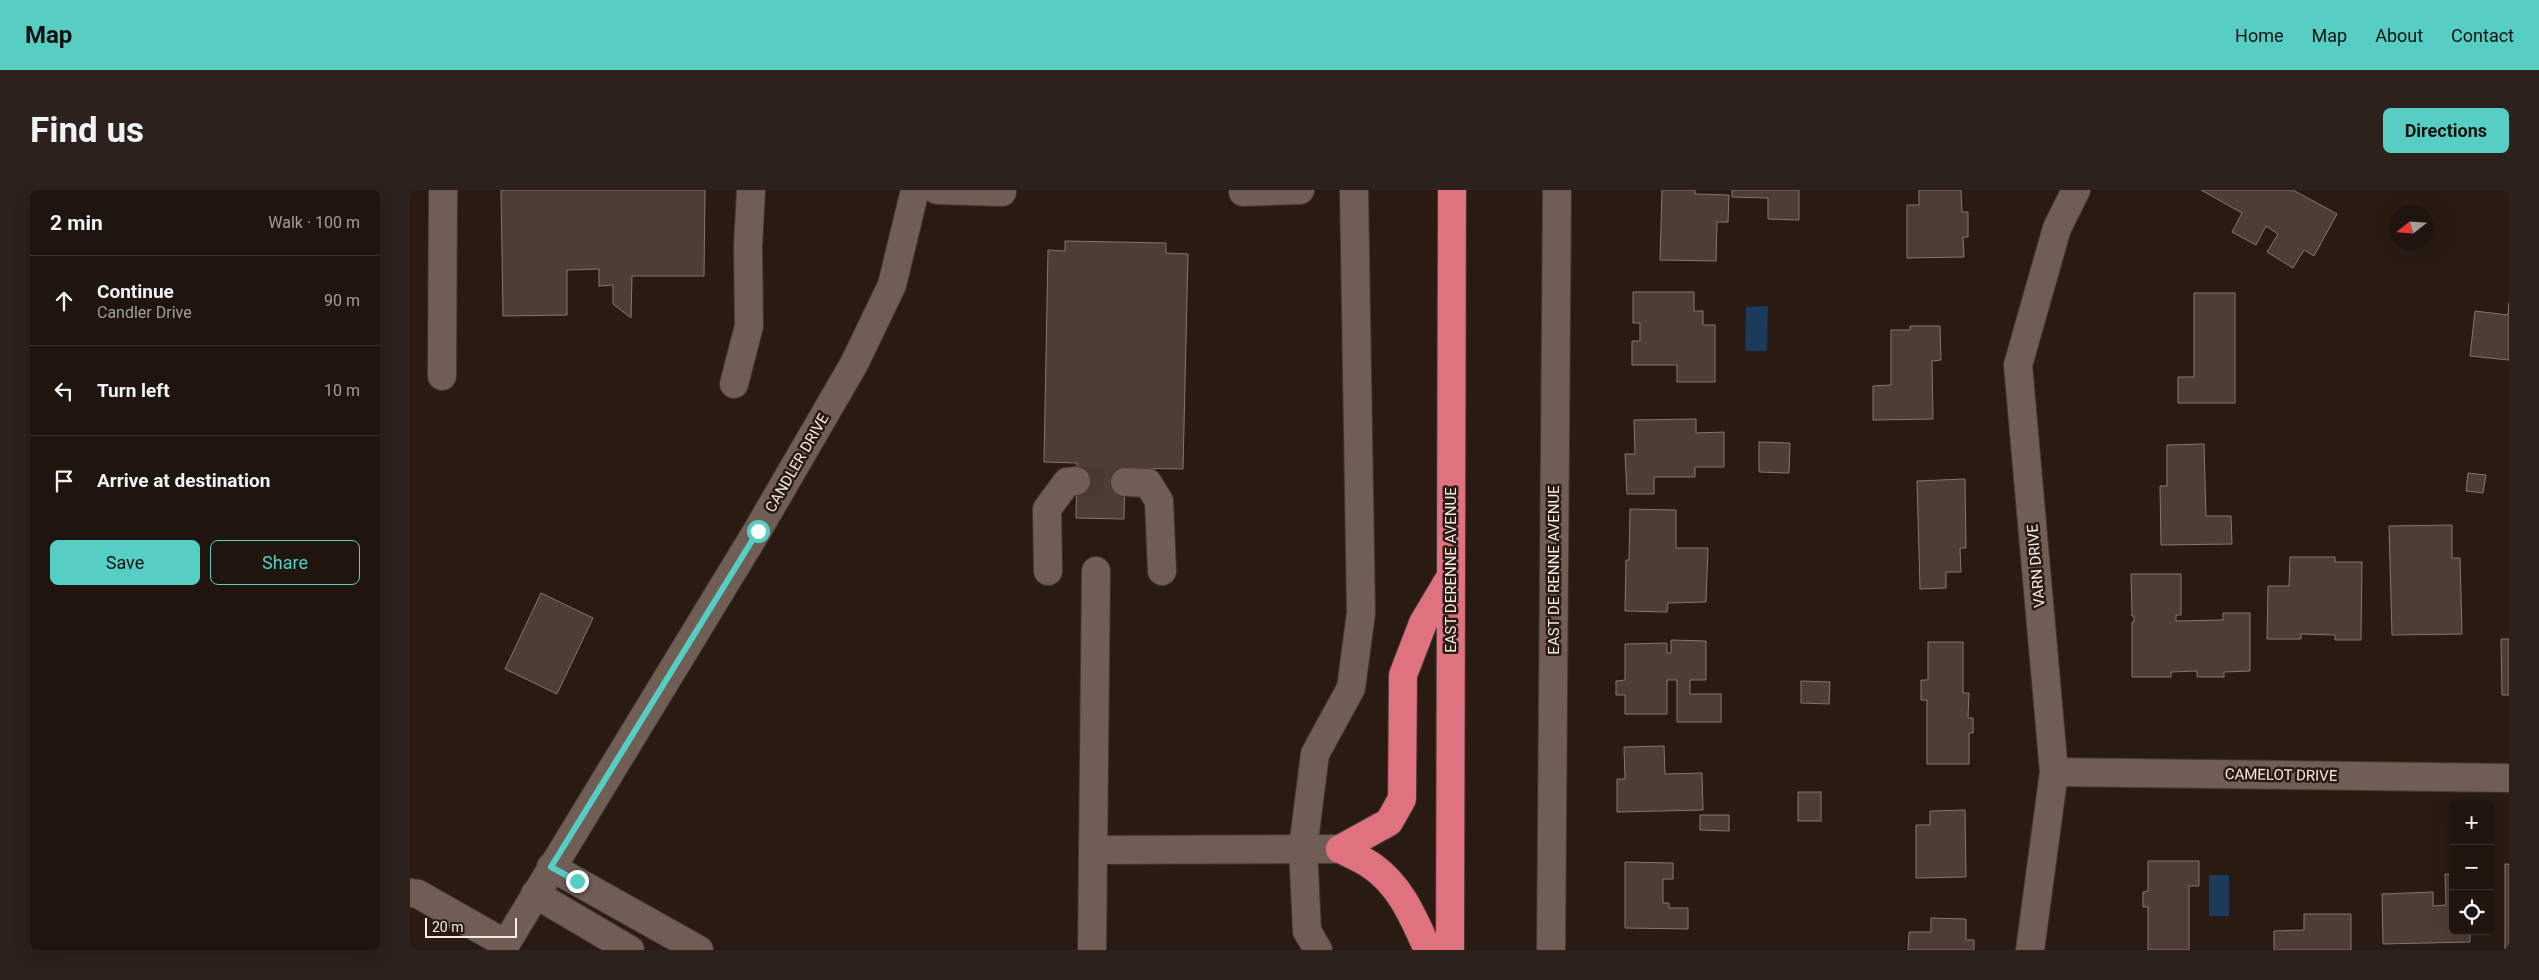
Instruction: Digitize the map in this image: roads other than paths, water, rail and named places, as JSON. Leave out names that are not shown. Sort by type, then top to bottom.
[{"type":"highway","name":"EAST DERENNE AVENUE","points":[[1450,950],[1452,190]]},
{"type":"highway","points":[[1340,849],[1389,822],[1402,799],[1403,675],[1423,623],[1452,575]]},
{"type":"highway","points":[[1340,849],[1371,865],[1389,881],[1406,904],[1428,950]]},
{"type":"street","points":[[442,376],[443,190]]},
{"type":"street","points":[[734,384],[749,326],[748,246],[751,190]]},
{"type":"street","name":"CANDLER DRIVE","points":[[504,947],[551,867],[758,531],[854,364],[892,285],[915,190]]},
{"type":"street","points":[[937,190],[1002,192]]},
{"type":"street","points":[[1243,192],[1300,190]]},
{"type":"street","points":[[1318,950],[1307,931],[1302,848],[1315,754],[1351,688],[1361,613],[1354,190]]},
{"type":"street","name":"EAST DE RENNE AVENUE","points":[[1551,950],[1557,190]]},
{"type":"street","name":"VARN DRIVE","points":[[2030,950],[2054,772],[2018,366],[2057,228],[2076,190]]},
{"type":"street","points":[[1048,571],[1047,509],[1067,482],[1076,481]]},
{"type":"street","points":[[1125,482],[1148,483],[1159,501],[1162,571]]},
{"type":"street","points":[[1092,950],[1096,571]]},
{"type":"street","name":"CAMELOT DRIVE","points":[[2054,772],[2509,778]]},
{"type":"street","points":[[1093,850],[1340,849]]},
{"type":"street","points":[[551,867],[699,950]]},
{"type":"street","points":[[410,893],[418,894],[504,947]]},
{"type":"street","points":[[535,894],[630,950],[648,922]]},
{"type":"water","points":[[1768,306],[1767,351],[1745,351],[1746,307]]},
{"type":"water","points":[[2209,875],[2229,875],[2229,916],[2209,916]]},
{"type":"tunnel","points":[[1076,481],[1125,482]]}]
